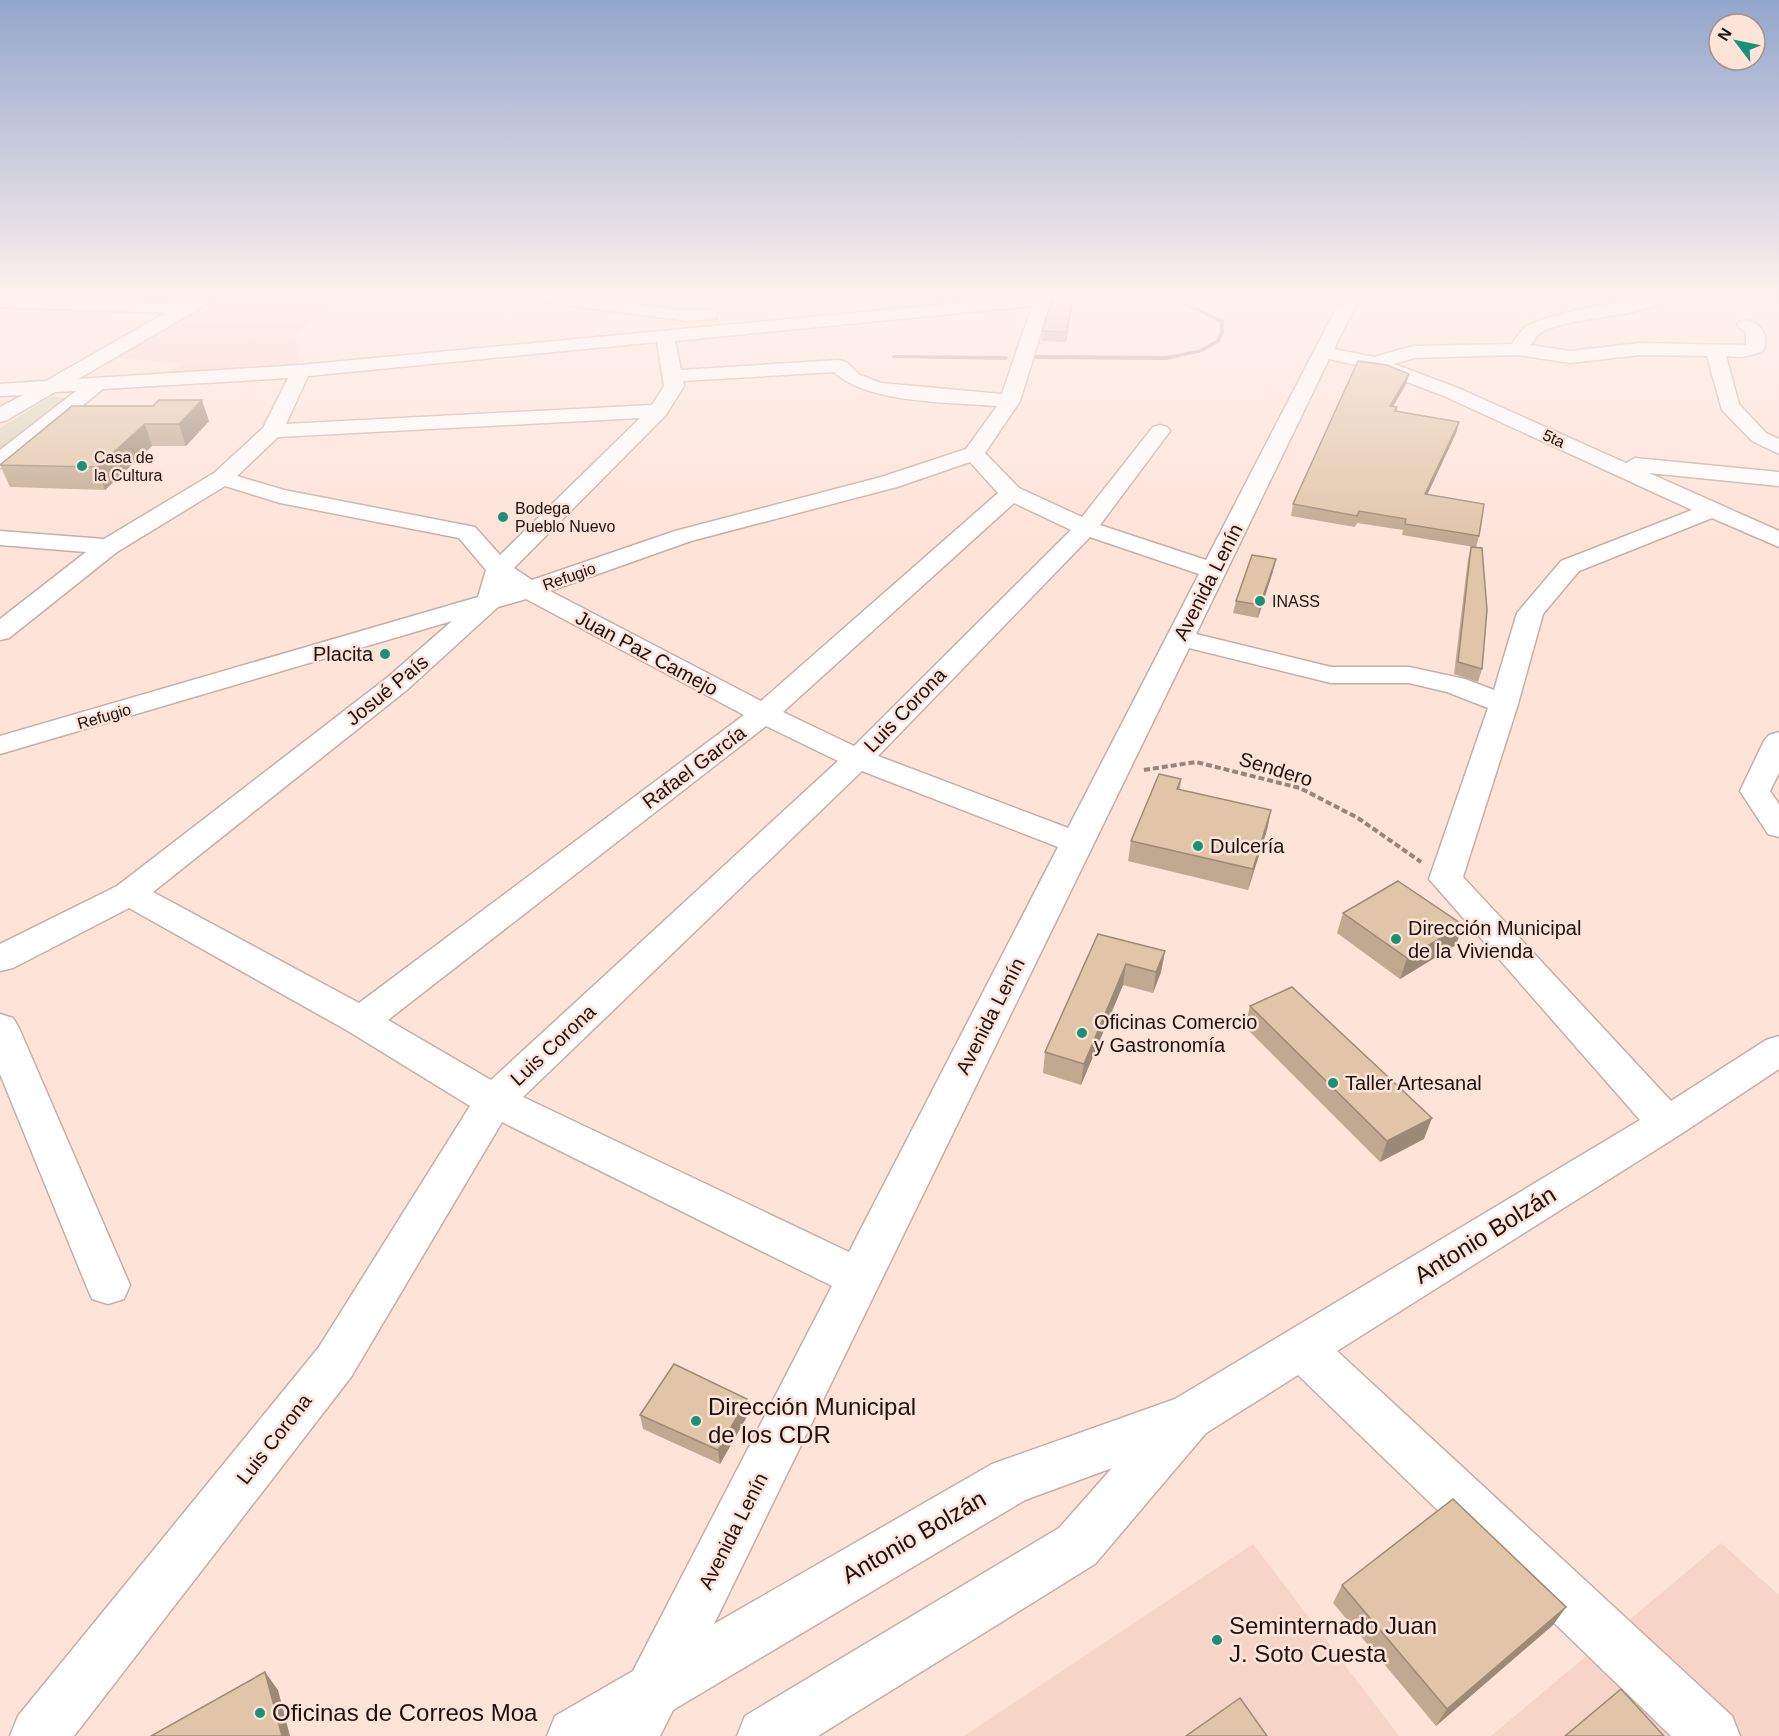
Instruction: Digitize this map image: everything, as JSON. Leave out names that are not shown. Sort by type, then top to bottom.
[{"type":"street","points":[[0,416],[67,378]]},
{"type":"street","points":[[0,390],[205,378]]},
{"type":"street","points":[[0,632],[108,547],[222,478],[272,431],[298,378]]},
{"type":"street","points":[[489,602],[499,569],[659,411],[674,386],[672,378]]},
{"type":"street","points":[[852,378],[878,389],[1010,401]]},
{"type":"street","points":[[1017,378],[1010,401],[974,454],[1011,493],[1086,528],[1214,571]]},
{"type":"street","name":"Avenida Lenín","points":[[642,1713],[1310,378]]},
{"type":"street","name":"5ta","points":[[1414,378],[1608,462],[1779,540]]},
{"type":"street","points":[[1722,378],[1729,406],[1759,437],[1779,448]]},
{"type":"street","points":[[0,461],[96,386]]},
{"type":"street","points":[[272,431],[659,411]]},
{"type":"street","name":"Luis Corona","points":[[38,1736],[335,1362],[494,1101],[858,759],[1086,528],[1160,431]]},
{"type":"street","name":"Refugio","points":[[0,745],[529,590],[684,536],[889,482],[974,454]]},
{"type":"street","points":[[1608,462],[1779,479]]},
{"type":"street","name":"Juan Paz Camejo","points":[[222,478],[280,496],[467,532],[499,569],[529,590],[764,714],[858,759],[1077,843]]},
{"type":"street","name":"Rafael García","points":[[361,1021],[764,714],[1011,493]]},
{"type":"street","points":[[1667,1123],[1446,879],[1504,704],[1530,614],[1570,566],[1712,510]]},
{"type":"street","points":[[0,538],[108,547]]},
{"type":"street","name":"Josué País","points":[[0,959],[129,894],[398,683],[489,602]]},
{"type":"street","points":[[1180,638],[1331,675],[1409,675],[1455,685],[1504,704]]},
{"type":"street","points":[[1779,741],[1755,791],[1779,827]]},
{"type":"street","points":[[129,894],[361,1021],[494,1101],[859,1278]]},
{"type":"street","points":[[0,1028],[108,1285]]},
{"type":"street","name":"Antonio Bolzán","points":[[575,1736],[642,1713],[1010,1481],[1189,1417],[1667,1123],[1779,1050]]},
{"type":"street","points":[[1302,1348],[1712,1736]]},
{"type":"street","name":"Antonio Bolzán","points":[[765,1736],[1077,1546],[1189,1417]]},
{"type":"path","name":"Sendero","points":[[1111,775],[1196,762],[1300,788],[1358,818],[1446,879]]},
{"type":"shaded area","points":[[51,397],[70,398],[0,449],[0,428]]},
{"type":"shaded area","points":[[1721,1543],[1779,1595],[1779,1736],[1491,1736]]},
{"type":"shaded area","name":"Seminternado Juan J. Soto Cuesta","points":[[1253,1544],[1399,1736],[964,1736]]},
{"type":"building","points":[[1350,378],[1407,378],[1390,406],[1397,407],[1395,411],[1459,422],[1425,494],[1484,504],[1479,536],[1405,524],[1406,519],[1359,511],[1357,516],[1293,504]]},
{"type":"building","points":[[159,400],[202,400],[179,424],[145,424],[97,467],[0,465],[72,406],[153,406]]},
{"type":"building","points":[[1471,547],[1482,548],[1487,610],[1482,669],[1458,662]]},
{"type":"building","points":[[1252,555],[1276,559],[1260,605],[1236,601]]},
{"type":"building","name":"Dulcería","points":[[1159,774],[1181,779],[1177,789],[1271,810],[1253,869],[1131,841]]},
{"type":"building","points":[[1398,881],[1463,925],[1407,958],[1343,913]]},
{"type":"building","name":"Oficinas Comercio y Gastronomía","points":[[1098,934],[1165,951],[1156,972],[1126,964],[1084,1064],[1045,1052]]},
{"type":"building","points":[[1292,987],[1432,1118],[1387,1141],[1250,1006]]},
{"type":"building","name":"Dirección Municipal de los CDR","points":[[674,1364],[747,1399],[718,1450],[640,1415]]},
{"type":"building","points":[[1453,1499],[1566,1607],[1447,1709],[1342,1585]]},
{"type":"building","points":[[265,1672],[282,1736],[151,1736]]},
{"type":"building","points":[[1621,1689],[1664,1736],[1565,1736]]},
{"type":"building","points":[[1240,1698],[1267,1736],[1186,1736]]},
{"type":"place","name":"Casa de la Cultura","points":[[82,466]]},
{"type":"place","name":"Bodega Pueblo Nuevo","points":[[503,517]]},
{"type":"place","name":"INASS","points":[[1260,601]]},
{"type":"place","name":"Placita","points":[[385,654]]},
{"type":"place","name":"Dulcería","points":[[1198,846]]},
{"type":"place","name":"Dirección Municipal de la Vivienda","points":[[1396,939]]},
{"type":"place","name":"Oficinas Comercio y Gastronomía","points":[[1082,1033]]},
{"type":"place","name":"Taller Artesanal","points":[[1333,1083]]},
{"type":"place","name":"Dirección Municipal de los CDR","points":[[696,1421]]},
{"type":"place","name":"Seminternado Juan J. Soto Cuesta","points":[[1217,1640]]},
{"type":"place","name":"Oficinas de Correos Moa","points":[[260,1713]]}]
